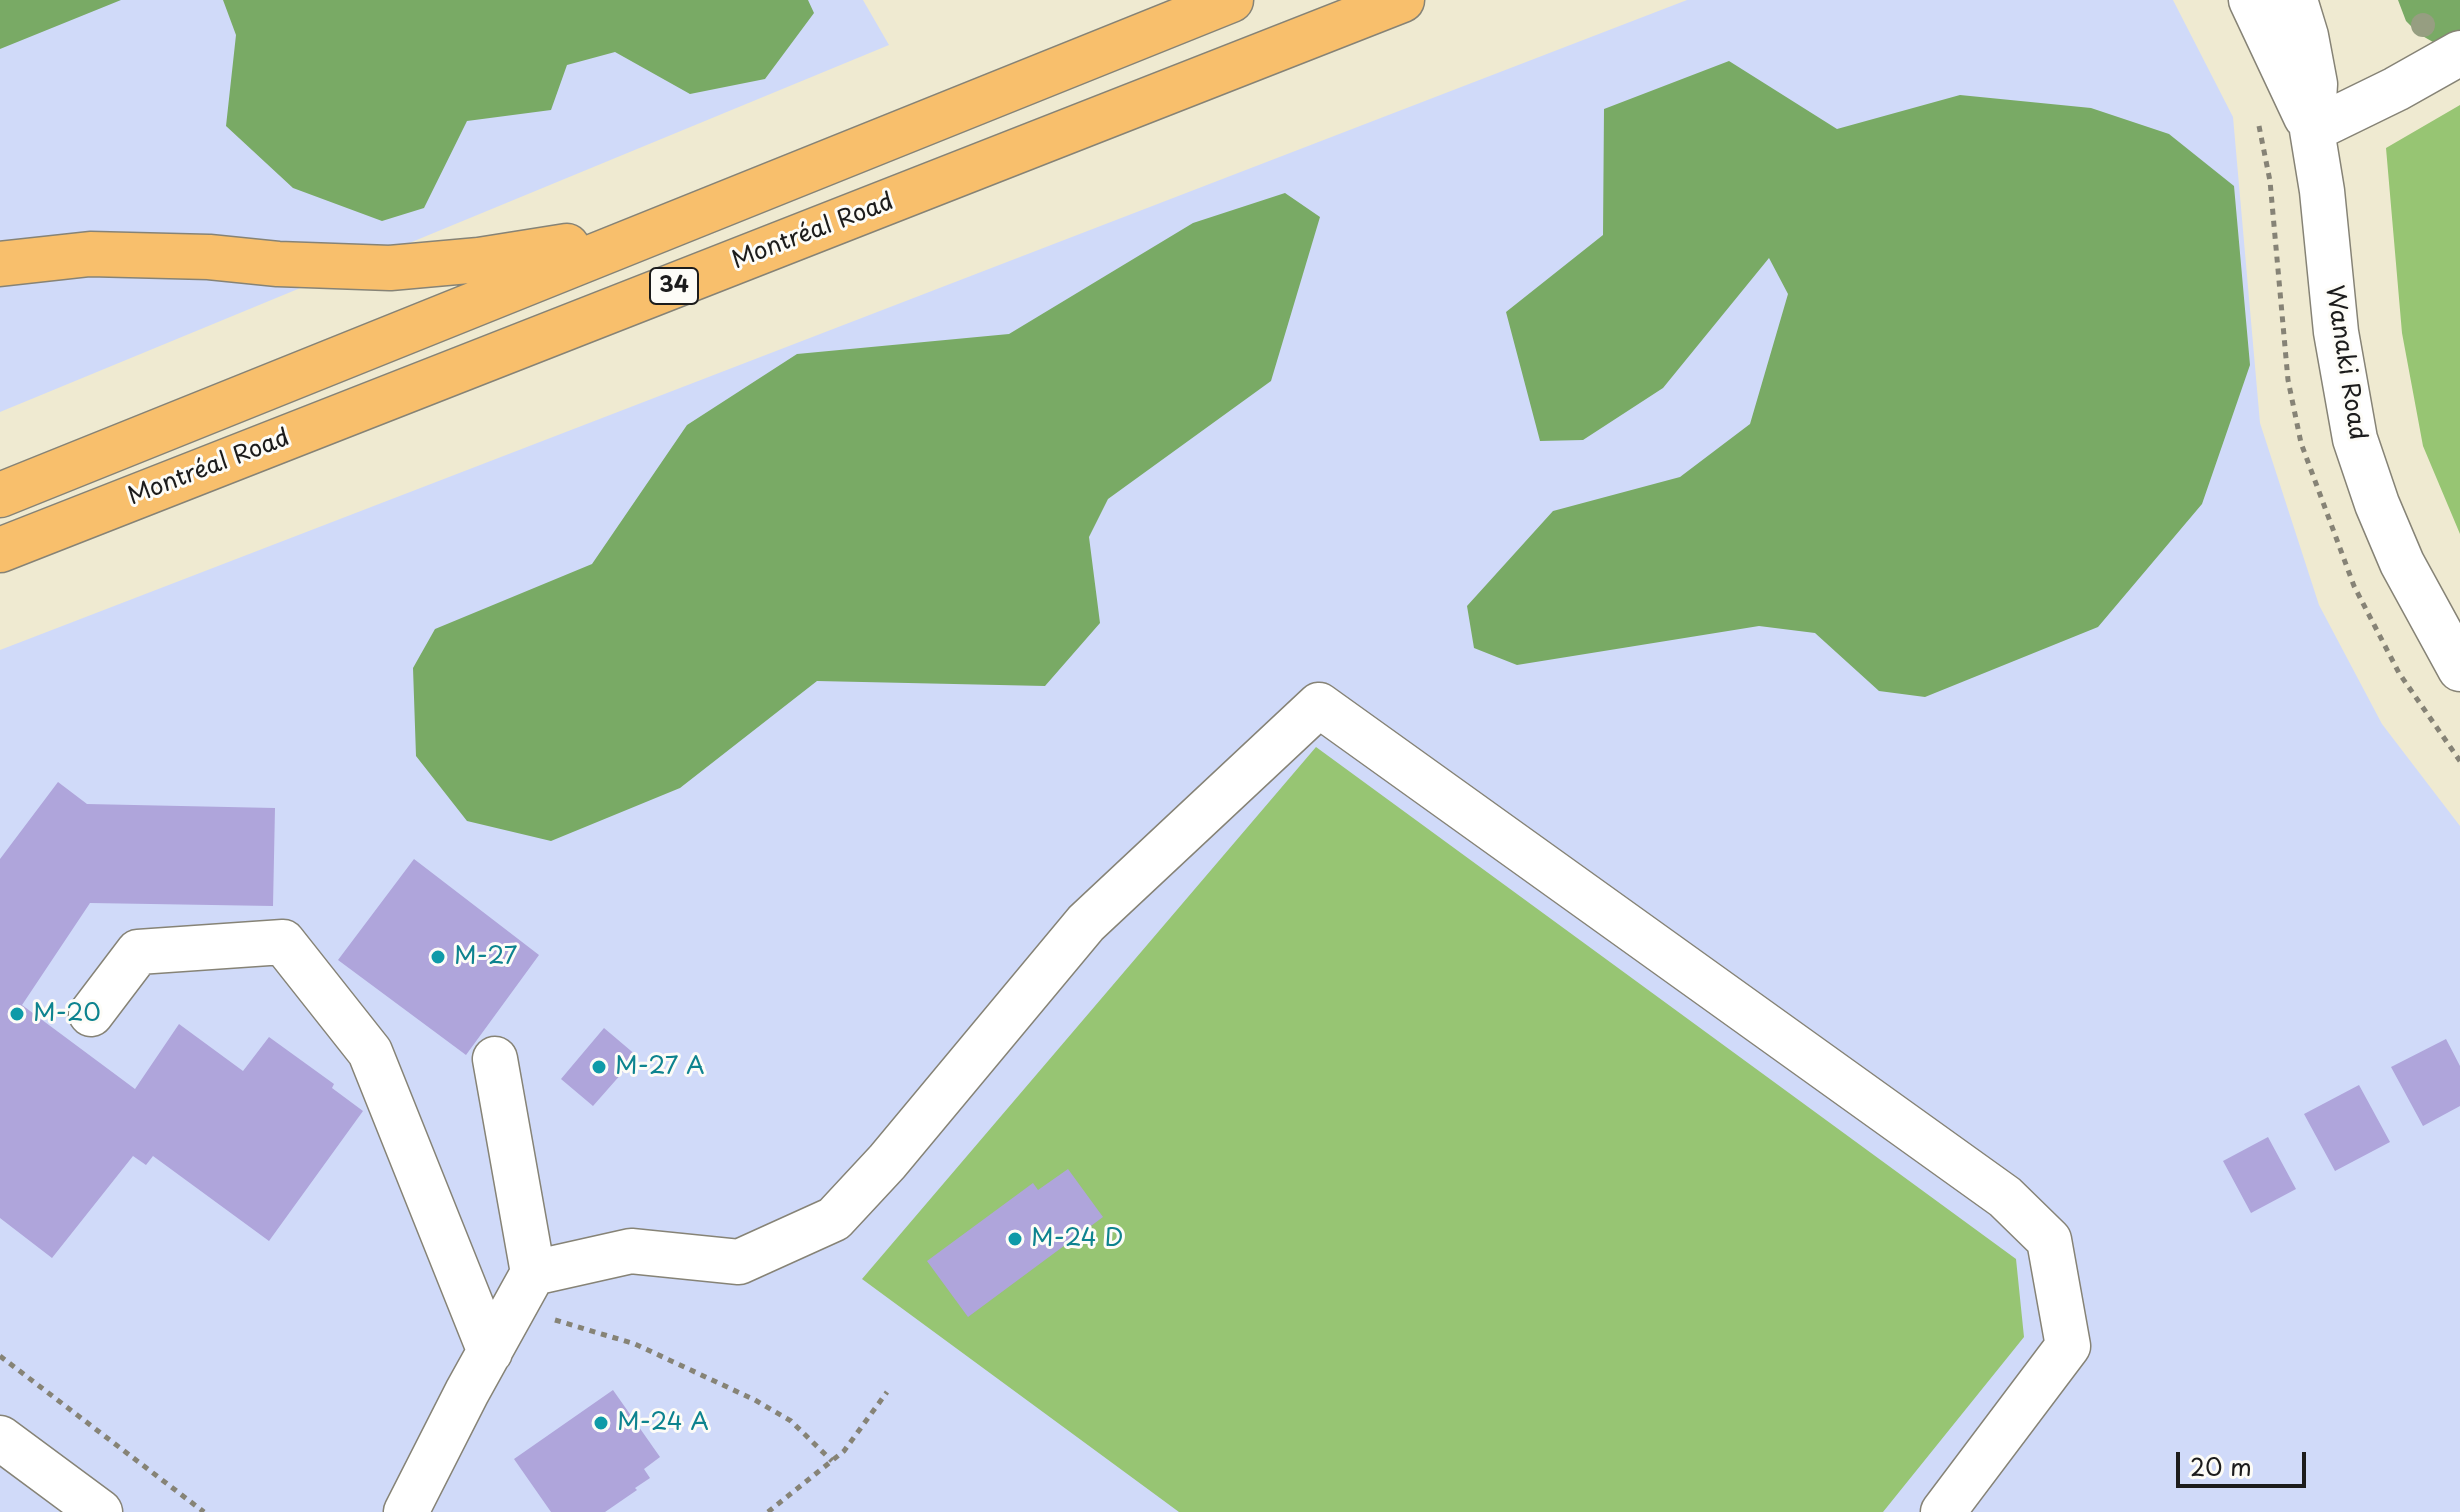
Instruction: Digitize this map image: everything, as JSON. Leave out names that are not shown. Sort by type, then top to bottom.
[{"type":"main road","name":"34","points":[[0,495],[1231,0]]},
{"type":"main road","name":"Montréal Road","points":[[0,550],[1402,0]]},
{"type":"main road","points":[[0,264],[90,254],[209,257],[347,268],[427,266],[645,234]]},
{"type":"street","name":"Wanaki Road","points":[[2251,0],[2312,130]]},
{"type":"street","name":"Wanaki Road","points":[[2295,0],[2315,84],[2312,130],[2322,191],[2336,332],[2355,439],[2377,504],[2402,563],[2460,669]]},
{"type":"street","points":[[2312,130],[2460,53]]},
{"type":"street","points":[[524,1290],[631,1251],[739,1262],[834,1219],[887,1162],[1086,923],[1319,705],[2005,1197],[2049,1240],[2068,1346],[1943,1512]]},
{"type":"street","points":[[91,1014],[138,952],[283,942],[370,1052],[490,1352]]},
{"type":"street","points":[[406,1512],[524,1290],[495,1059]]},
{"type":"street","points":[[0,1438],[100,1512]]},
{"type":"path","points":[[524,1290],[755,1400],[791,1421],[832,1461]]},
{"type":"path","points":[[0,1356],[204,1512]]},
{"type":"path","points":[[768,1512],[844,1451],[887,1392]]},
{"type":"shaded area","points":[[0,0],[863,0],[889,45],[0,412]]},
{"type":"shaded area","points":[[1687,0],[2173,0],[2233,117],[2260,423],[2319,605],[2382,724],[2460,826],[2460,1512],[0,1512],[0,650]]},
{"type":"green space","points":[[0,0],[121,0],[0,49]]},
{"type":"green space","points":[[223,0],[808,0],[814,13],[765,79],[690,94],[615,52],[567,65],[551,110],[467,121],[424,208],[382,221],[293,188],[226,126],[236,35]]},
{"type":"green space","points":[[2398,0],[2460,0],[2460,49],[2433,42],[2419,34],[2406,21]]},
{"type":"green space","points":[[1729,61],[1837,129],[1960,95],[2091,108],[2169,134],[2234,186],[2250,365],[2202,504],[2098,627],[1925,697],[1879,691],[1815,633],[1759,626],[1517,665],[1474,648],[1467,606],[1553,511],[1680,477],[1750,424],[1788,294],[1769,258],[1663,388],[1583,440],[1540,441],[1506,312],[1603,235],[1604,109]]},
{"type":"green space","points":[[2460,105],[2460,534],[2423,446],[2402,333],[2386,148]]},
{"type":"green space","points":[[1285,193],[1320,217],[1271,381],[1108,499],[1089,537],[1100,623],[1045,686],[817,681],[680,788],[551,841],[467,821],[416,756],[413,668],[435,629],[592,564],[687,425],[797,354],[1009,334],[1193,223]]},
{"type":"green space","points":[[1316,747],[2016,1259],[2024,1337],[1883,1512],[1179,1512],[862,1279]]},
{"type":"building","name":"M-20","points":[[58,782],[87,804],[275,808],[273,906],[90,903],[22,1005],[135,1089],[179,1024],[243,1071],[269,1037],[334,1084],[332,1088],[363,1111],[269,1241],[153,1156],[146,1165],[133,1156],[52,1258],[0,1218],[0,859]]},
{"type":"building","name":"M-27","points":[[414,859],[539,955],[466,1055],[338,960]]},
{"type":"building","name":"M-27 A","points":[[604,1028],[637,1056],[593,1106],[561,1079]]},
{"type":"building","points":[[2446,1039],[2460,1066],[2460,1106],[2423,1126],[2391,1067]]},
{"type":"building","points":[[2359,1085],[2390,1142],[2335,1171],[2304,1114]]},
{"type":"building","points":[[2268,1137],[2296,1189],[2251,1213],[2223,1161]]},
{"type":"building","name":"M-24 D","points":[[1068,1169],[1103,1217],[968,1317],[927,1261],[1033,1183],[1038,1190]]},
{"type":"building","name":"M-24 A","points":[[613,1390],[660,1457],[644,1469],[650,1478],[605,1512],[551,1512],[514,1459]]},
{"type":"place","name":"M-27","points":[[438,957]]},
{"type":"place","name":"M-20","points":[[17,1014]]},
{"type":"place","name":"M-27 A","points":[[599,1067]]},
{"type":"place","name":"M-24 D","points":[[1015,1239]]},
{"type":"place","name":"M-24 A","points":[[601,1423]]}]
